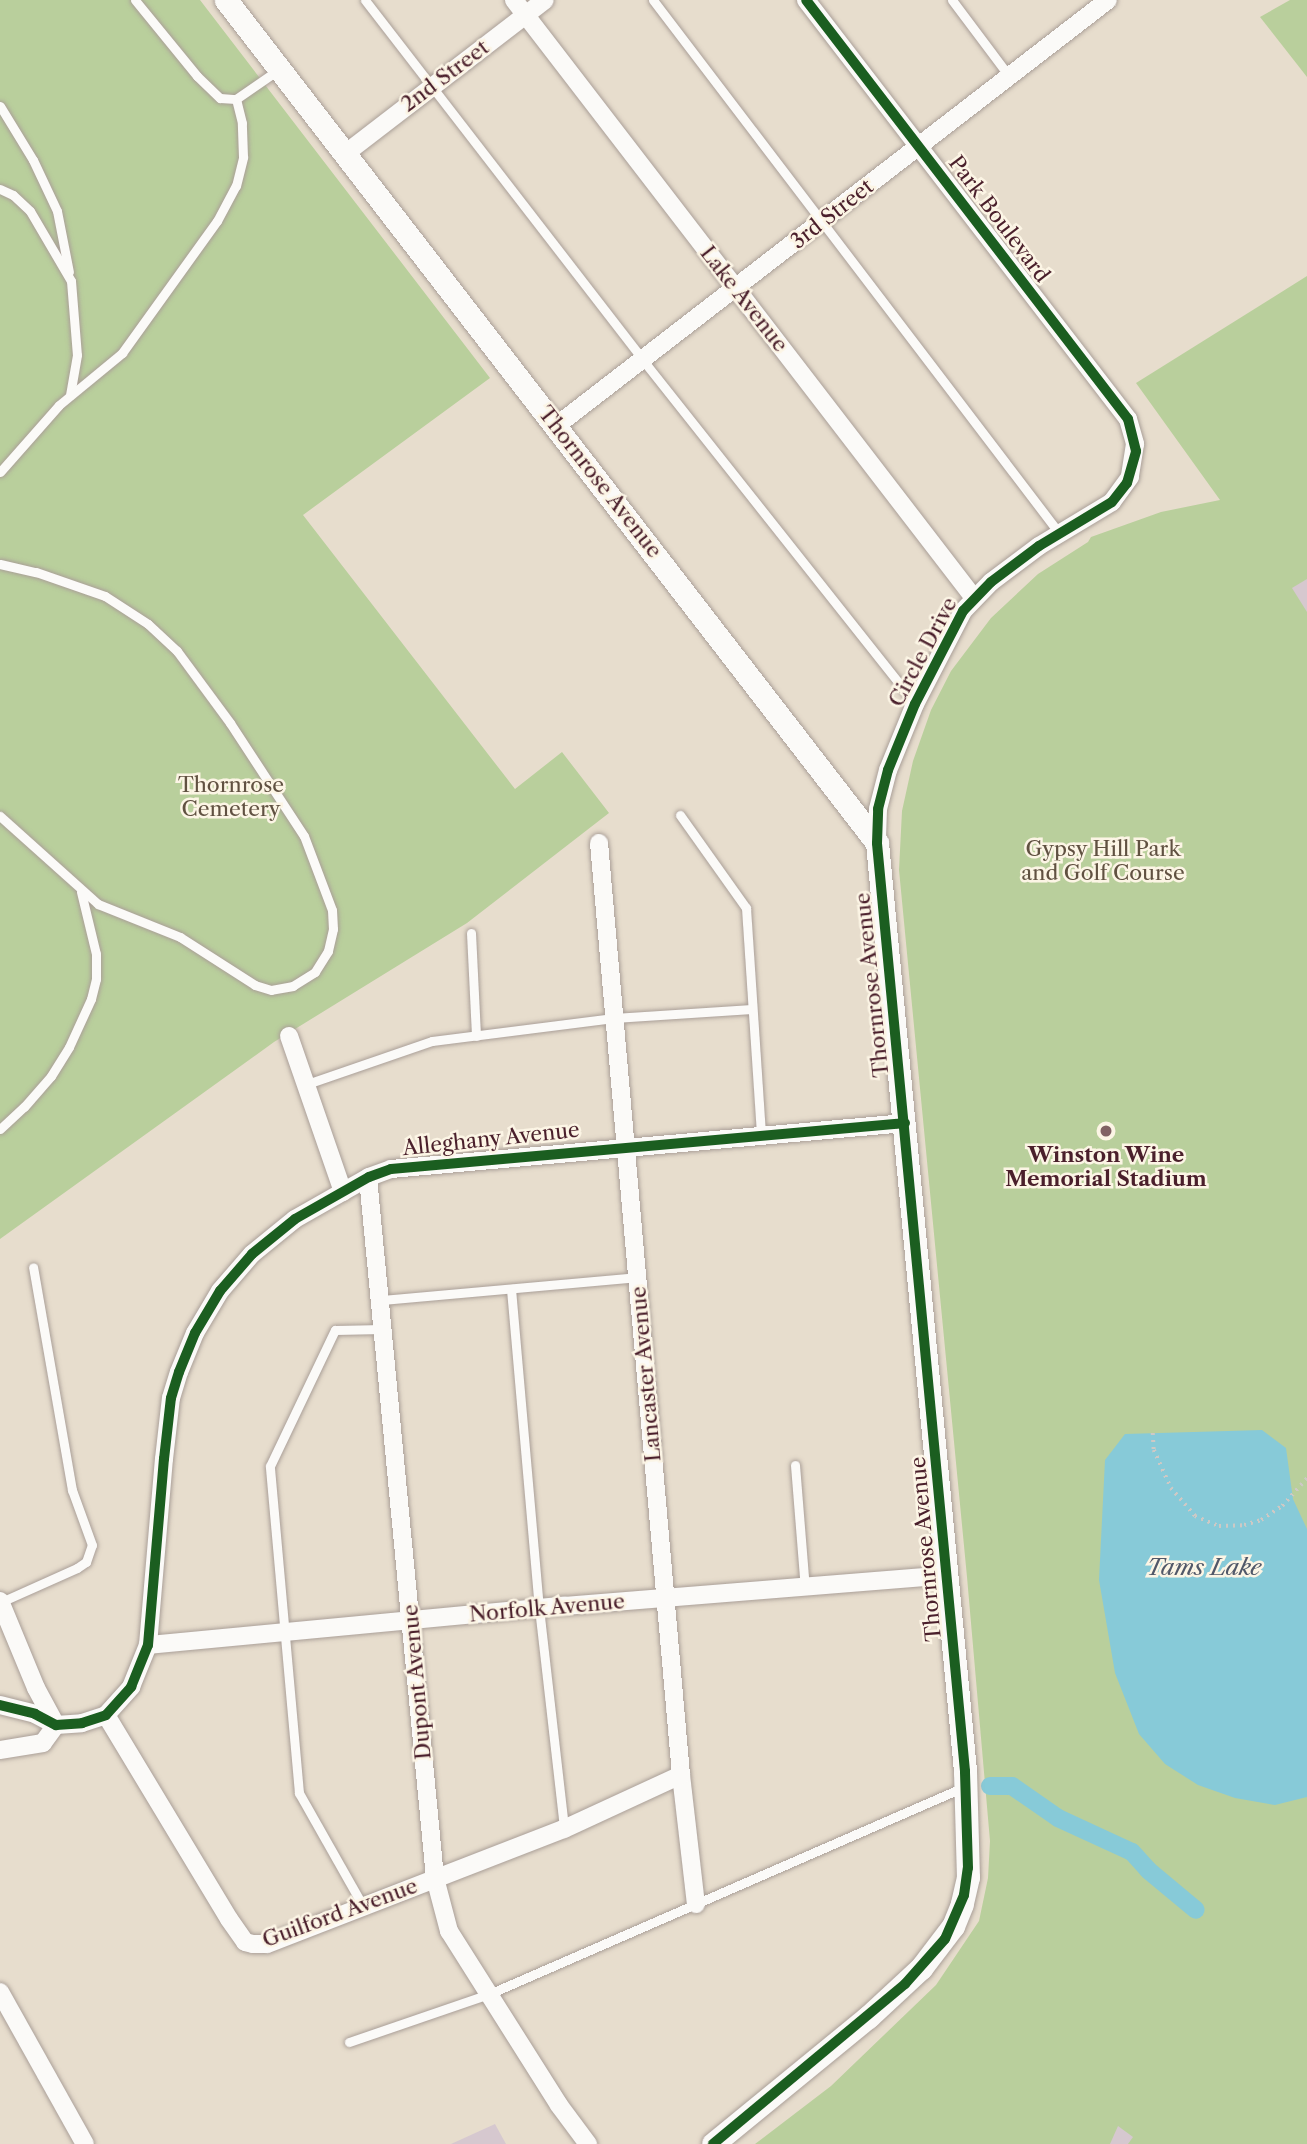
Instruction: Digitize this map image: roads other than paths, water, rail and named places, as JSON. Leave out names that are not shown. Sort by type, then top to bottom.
[{"type":"street","name":"Thornrose Avenue","points":[[226,0],[877,843],[966,1787],[966,1886],[957,1917],[939,1948],[905,1984],[713,2144]]},
{"type":"street","name":"Lake Avenue","points":[[514,0],[974,598]]},
{"type":"street","name":"2nd Street","points":[[345,153],[545,0]]},
{"type":"street","name":"Park Boulevard","points":[[806,0],[1128,419],[1135,444],[1132,471]]},
{"type":"street","name":"3rd Street","points":[[556,426],[736,289],[1103,1]]},
{"type":"street","name":"Circle Drive","points":[[877,843],[881,789],[915,704],[952,629],[974,598],[991,582],[1059,533],[1112,502],[1132,471]]},
{"type":"street","name":"Lancaster Avenue","points":[[599,843],[624,1146],[668,1598],[681,1775],[696,1904]]},
{"type":"street","points":[[289,1036],[343,1192]]},
{"type":"street","name":"Alleghany Avenue","points":[[106,1715],[131,1687],[148,1646],[172,1398],[189,1345],[220,1291],[252,1254],[295,1219],[391,1168],[905,1123]]},
{"type":"street","name":"Dupont Avenue","points":[[368,1178],[382,1300],[435,1878],[449,1931],[559,2105],[588,2144]]},
{"type":"street","name":"Norfolk Avenue","points":[[148,1646],[539,1608],[947,1575]]},
{"type":"street","points":[[0,1601],[36,1688],[56,1725]]},
{"type":"street","points":[[0,1705],[35,1714],[56,1725],[82,1723],[106,1715]]},
{"type":"street","name":"Guilford Avenue","points":[[106,1715],[245,1942],[267,1944],[564,1829],[681,1775]]},
{"type":"street","points":[[0,1749],[43,1743],[56,1725]]},
{"type":"street","points":[[0,1992],[85,2144]]},
{"type":"lane","points":[[135,0],[208,88],[223,100],[236,99],[280,69]]},
{"type":"lane","points":[[365,0],[642,359],[915,704]]},
{"type":"lane","points":[[653,0],[1059,533]]},
{"type":"lane","points":[[952,0],[1009,76]]},
{"type":"lane","points":[[0,472],[70,395],[102,373],[122,353],[228,204],[237,181],[243,148],[236,99]]},
{"type":"lane","points":[[0,106],[33,160],[57,211],[71,281],[77,355],[70,395]]},
{"type":"lane","points":[[0,189],[13,195],[34,217],[71,281]]},
{"type":"lane","points":[[0,564],[36,572],[105,596],[138,617],[177,651],[230,723],[304,836],[332,910],[332,939],[324,960],[307,978],[282,989],[262,988],[180,937],[105,908],[81,890],[0,816]]},
{"type":"lane","points":[[680,815],[746,908],[761,1134]]},
{"type":"lane","points":[[0,1129],[51,1076],[69,1047],[91,999],[96,979],[96,954],[81,890]]},
{"type":"lane","points":[[471,933],[476,1036]]},
{"type":"lane","points":[[307,1084],[432,1041],[614,1018],[752,1009]]},
{"type":"lane","points":[[0,1601],[86,1562],[92,1545],[72,1490],[33,1266]]},
{"type":"lane","points":[[382,1300],[637,1277]]},
{"type":"lane","points":[[511,1289],[539,1608],[564,1829]]},
{"type":"lane","points":[[363,1906],[299,1793],[270,1466],[335,1330],[384,1329]]},
{"type":"lane","points":[[795,1465],[805,1588]]},
{"type":"lane","points":[[349,2042],[489,1994],[966,1787]]},
{"type":"water","name":"Tams Lake","points":[[1262,1430],[1286,1448],[1293,1499],[1307,1529],[1307,1797],[1275,1805],[1235,1798],[1198,1785],[1165,1764],[1139,1734],[1115,1673],[1099,1580],[1105,1460],[1125,1434]]},
{"type":"waterway","points":[[990,1786],[1012,1786],[1058,1818],[1132,1852],[1148,1870],[1196,1910]]},
{"type":"place","name":"Winston Wine Memorial Stadium","points":[[1106,1131]]},
{"type":"park label","name":"Thornrose Cemetery","points":[[231,797]]},
{"type":"park label","name":"Gypsy Hill Park and Golf Course","points":[[1103,861]]}]
